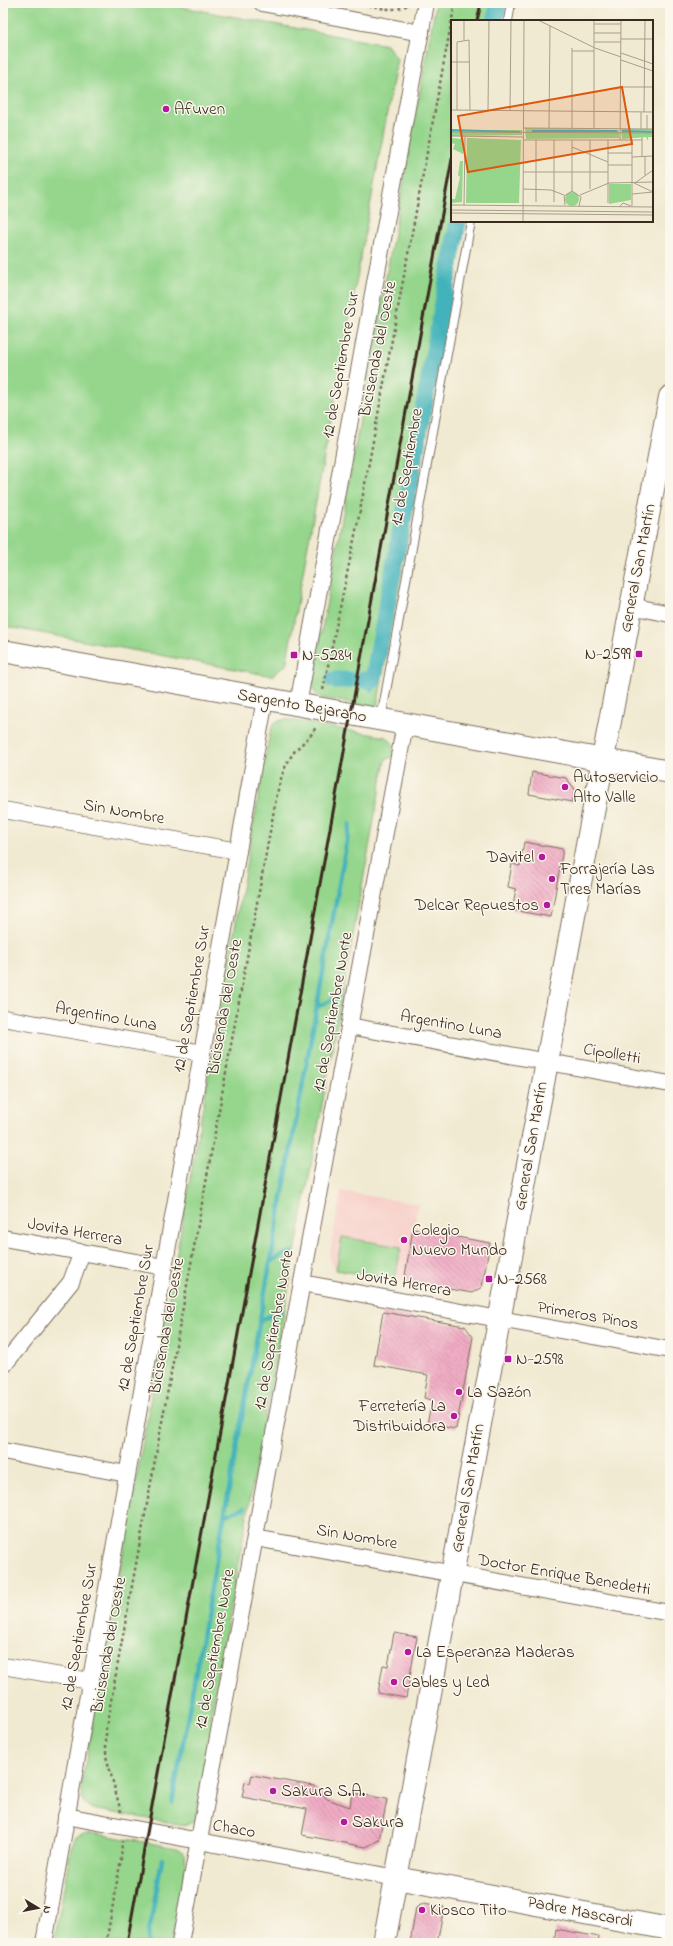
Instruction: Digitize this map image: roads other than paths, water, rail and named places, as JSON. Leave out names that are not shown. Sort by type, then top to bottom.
[{"type":"main road","name":"General San Martín","points":[[384,1943],[670,397]]},
{"type":"main road","name":"Sargento Bejarano","points":[[3,651],[670,772]]},
{"type":"main road","name":"Padre Mascardi","points":[[396,1878],[670,1929]]},
{"type":"street","points":[[262,3],[421,33],[426,3]]},
{"type":"street","name":"12 de Septiembre Sur","points":[[298,705],[421,33]]},
{"type":"street","points":[[631,606],[670,614]]},
{"type":"street","name":"12 de Septiembre Sur","points":[[44,1943],[265,699]]},
{"type":"street","name":"12 de Septiembre Norte","points":[[180,1943],[405,724]]},
{"type":"street","name":"Sin Nombre","points":[[3,810],[238,851]]},
{"type":"street","name":"Argentino Luna","points":[[3,1018],[202,1053]]},
{"type":"street","name":"Argentino Luna","points":[[349,1026],[546,1062]]},
{"type":"street","name":"Cipolletti","points":[[546,1062],[670,1084]]},
{"type":"street","name":"Jovita Herrera","points":[[3,1238],[164,1267]]},
{"type":"street","points":[[3,1366],[71,1282],[82,1252]]},
{"type":"street","name":"Jovita Herrera","points":[[302,1283],[499,1319]]},
{"type":"street","name":"Primeros Pinos","points":[[499,1319],[670,1350]]},
{"type":"street","points":[[3,1451],[127,1474]]},
{"type":"street","name":"Sin Nombre","points":[[255,1538],[452,1574]]},
{"type":"street","name":"Doctor Enrique Benedetti","points":[[452,1574],[670,1614]]},
{"type":"street","points":[[3,1666],[90,1681]]},
{"type":"street","name":"Chaco","points":[[66,1816],[396,1878]]},
{"type":"lane","points":[[508,20],[511,3]]},
{"type":"lane","name":"12 de Septiembre","points":[[381,720],[471,222]]},
{"type":"waterway","points":[[495,20],[498,3]]},
{"type":"waterway","points":[[361,680],[373,680],[458,222]]},
{"type":"waterway","points":[[333,680],[349,680]]},
{"type":"waterway","points":[[371,690],[373,680]]},
{"type":"waterway","points":[[172,1803],[350,824]]},
{"type":"waterway","points":[[317,1007],[338,997]]},
{"type":"waterway","points":[[271,1261],[291,1252]]},
{"type":"waterway","points":[[260,1320],[280,1312]]},
{"type":"waterway","points":[[225,1515],[244,1508]]},
{"type":"waterway","points":[[147,1943],[162,1859]]},
{"type":"railway","points":[[477,20],[481,3]]},
{"type":"railway","points":[[127,1943],[451,164]]},
{"type":"place","name":"Afuven","points":[[166,109]]},
{"type":"place","name":"N-2599","points":[[639,654]]},
{"type":"place","name":"N-5284","points":[[294,655]]},
{"type":"place","name":"Autoservicio Alto Valle","points":[[565,787]]},
{"type":"place","name":"Davitel","points":[[542,857]]},
{"type":"place","name":"Forrajería Las Tres Marías","points":[[552,879]]},
{"type":"place","name":"Delcar Repuestos","points":[[547,905]]},
{"type":"place","name":"Colegio Nuevo Mundo","points":[[404,1240]]},
{"type":"place","name":"N-2568","points":[[489,1279]]},
{"type":"place","name":"N-2598","points":[[508,1359]]},
{"type":"place","name":"La Sazón","points":[[459,1392]]},
{"type":"place","name":"Ferretería La Distribuidora","points":[[454,1416]]},
{"type":"place","name":"La Esperanza Maderas","points":[[408,1652]]},
{"type":"place","name":"Cables y Led","points":[[394,1682]]},
{"type":"place","name":"Sakura S.A.","points":[[273,1791]]},
{"type":"place","name":"Sakura","points":[[344,1822]]},
{"type":"place","name":"Kiosco Tito","points":[[422,1910]]}]
